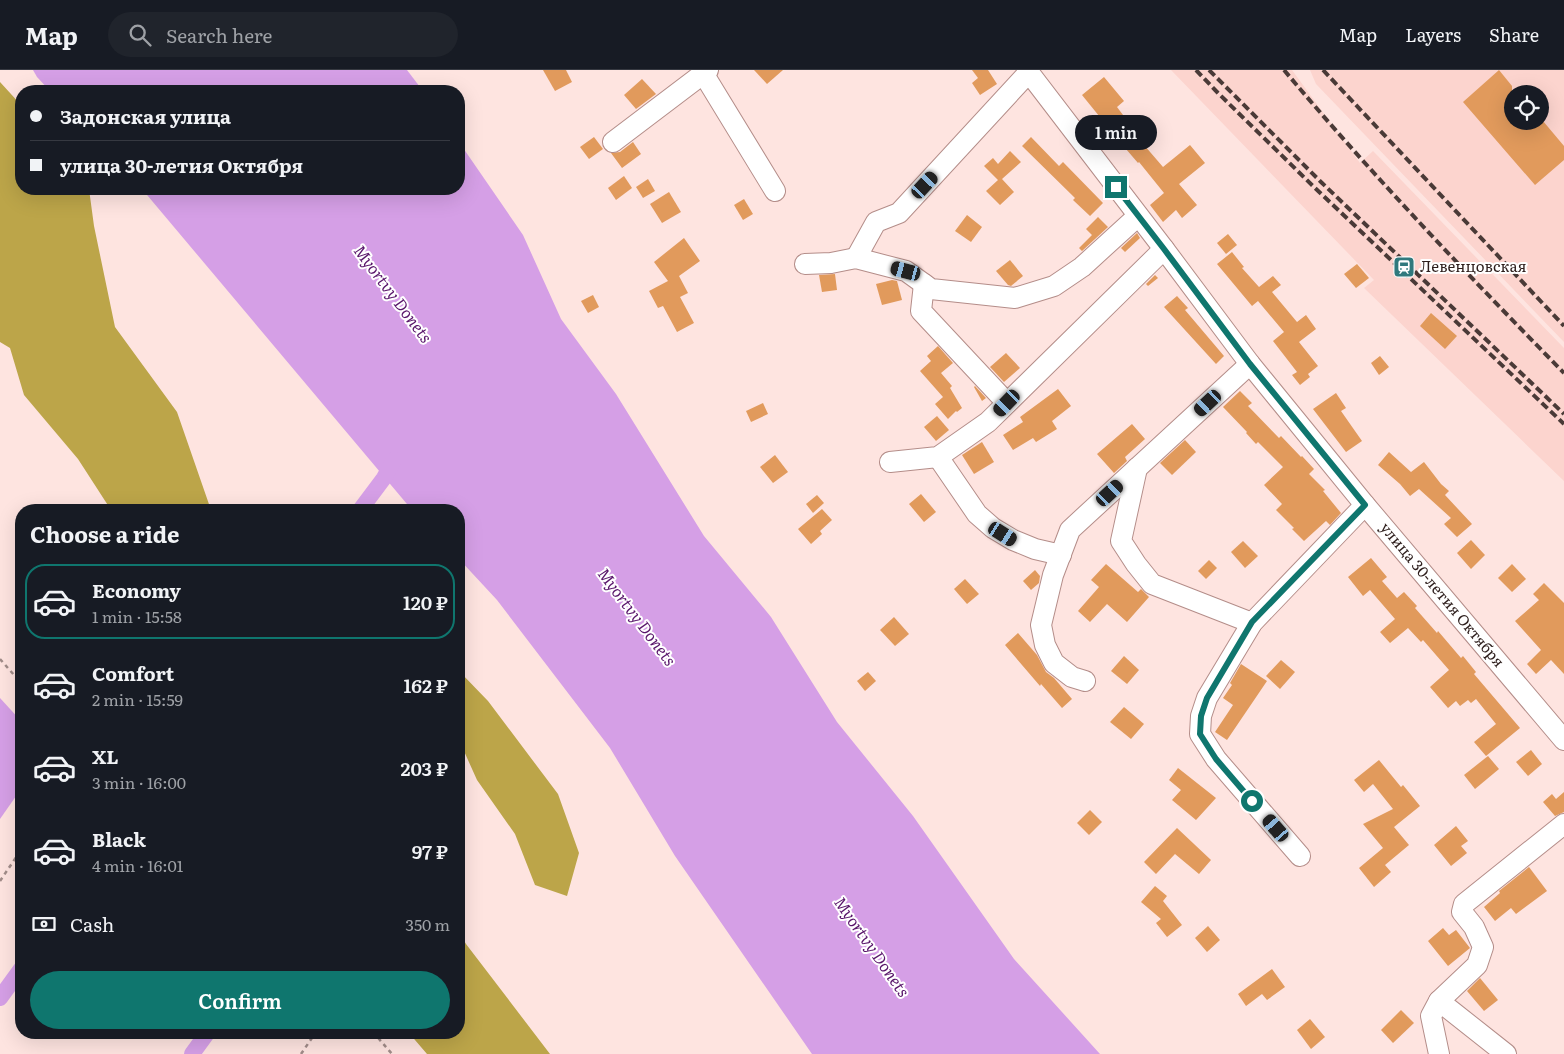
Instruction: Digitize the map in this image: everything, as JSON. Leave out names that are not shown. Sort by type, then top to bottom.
[{"type":"street","points":[[684,70],[706,71]]},
{"type":"street","points":[[612,142],[706,71]]},
{"type":"street","points":[[706,71],[775,191]]},
{"type":"street","points":[[856,258],[876,222],[899,213],[1028,71]]},
{"type":"street","name":"улица 30-летия Октября","points":[[1028,71],[1250,364],[1365,505],[1564,740]]},
{"type":"street","points":[[805,264],[831,263],[856,258],[906,271],[931,289],[1015,298],[1054,286],[1082,268],[1138,216]]},
{"type":"street","points":[[890,462],[938,457],[988,422],[1164,249]]},
{"type":"street","points":[[924,284],[921,311],[1007,403]]},
{"type":"street","points":[[1085,681],[1072,677],[1054,663],[1045,645],[1041,625],[1053,575],[1070,530],[1250,364]]},
{"type":"street","points":[[938,457],[977,514],[993,528],[1013,540],[1060,556]]},
{"type":"street","points":[[1137,468],[1121,541],[1136,564],[1152,584],[1252,622]]},
{"type":"street","points":[[1300,856],[1216,759],[1200,734],[1201,716],[1207,698],[1252,622],[1365,505]]},
{"type":"street","points":[[1440,1054],[1432,1016],[1439,1001],[1478,965],[1484,947],[1474,927],[1462,912],[1464,904],[1564,824]]},
{"type":"street","points":[[1439,1001],[1506,1054]]},
{"type":"path","points":[[0,659],[15,676]]},
{"type":"path","points":[[0,881],[15,859]]},
{"type":"path","points":[[301,1054],[311,1039]]},
{"type":"path","points":[[379,1039],[392,1054]]},
{"type":"shaded area","points":[[1171,70],[1292,70],[1360,163],[1373,151],[1564,348],[1564,481],[1364,288],[1374,280]]},
{"type":"shaded area","points":[[1310,70],[1564,70],[1564,342],[1316,84]]},
{"type":"shaded area","points":[[0,82],[15,98],[15,195],[90,195],[94,226],[115,327],[177,412],[209,504],[107,504],[78,459],[24,395],[10,348],[0,342]]},
{"type":"shaded area","points":[[465,677],[488,701],[558,794],[579,853],[567,896],[535,885],[515,834],[477,780],[465,753]]},
{"type":"shaded area","points":[[465,942],[550,1054],[427,1054],[414,1039],[465,1039]]},
{"type":"water","points":[[33,70],[407,70],[418,85],[44,85]]},
{"type":"water","name":"Myortvy Donets","points":[[465,151],[523,235],[561,319],[616,394],[704,536],[771,617],[837,722],[913,816],[1014,959],[1100,1054],[812,1054],[675,856],[610,748],[497,600],[465,565],[465,504],[407,504],[147,195],[465,195]]},
{"type":"water","points":[[0,698],[15,714],[15,798],[0,819]]},
{"type":"building","points":[[543,70],[566,70],[572,82],[555,91]]},
{"type":"building","points":[[754,70],[783,70],[767,84]]},
{"type":"building","points":[[972,70],[988,70],[997,84],[980,95],[972,83],[978,78]]},
{"type":"building","points":[[1499,70],[1511,85],[1504,85],[1504,130],[1549,130],[1549,128],[1564,146],[1564,160],[1535,185],[1463,102]]},
{"type":"building","points":[[1104,77],[1124,101],[1117,107],[1123,115],[1108,127],[1082,95]]},
{"type":"building","points":[[642,79],[656,94],[636,109],[624,95]]},
{"type":"building","points":[[594,137],[603,149],[589,159],[580,147]]},
{"type":"building","points":[[1031,137],[1059,166],[1063,162],[1103,203],[1090,216],[1073,200],[1075,198],[1022,146]]},
{"type":"building","points":[[1138,138],[1163,167],[1190,145],[1205,163],[1179,184],[1197,205],[1182,218],[1176,210],[1163,222],[1150,205],[1164,193],[1126,149]]},
{"type":"building","points":[[633,142],[641,154],[622,168],[611,153],[620,152]]},
{"type":"building","points":[[1010,151],[1021,162],[1002,179],[1014,192],[1000,205],[986,191],[998,180],[984,166],[993,158],[998,164]]},
{"type":"building","points":[[624,176],[632,188],[616,200],[608,188]]},
{"type":"building","points":[[648,179],[655,191],[643,198],[636,187]]},
{"type":"building","points":[[669,192],[681,212],[662,223],[650,204]]},
{"type":"building","points":[[744,199],[753,214],[743,220],[734,205]]},
{"type":"building","points":[[967,215],[982,227],[971,242],[955,231]]},
{"type":"building","points":[[1098,217],[1108,227],[1082,251],[1079,248],[1092,235],[1086,229]]},
{"type":"building","points":[[1137,233],[1140,238],[1125,252],[1121,248]]},
{"type":"building","points":[[1228,234],[1237,245],[1226,254],[1217,243]]},
{"type":"building","points":[[684,238],[700,261],[679,276],[688,293],[680,297],[694,323],[677,332],[663,306],[658,308],[649,291],[668,281],[654,262]]},
{"type":"building","points":[[1232,252],[1244,267],[1242,268],[1259,287],[1273,276],[1281,285],[1272,292],[1297,322],[1306,315],[1316,329],[1299,342],[1318,366],[1308,374],[1310,377],[1300,385],[1292,375],[1297,372],[1273,341],[1284,332],[1258,301],[1252,306],[1217,264]]},
{"type":"building","points":[[1010,260],[1023,276],[1011,286],[996,271]]},
{"type":"building","points":[[1357,264],[1369,278],[1356,288],[1344,274]]},
{"type":"building","points":[[835,274],[837,290],[822,292],[819,275]]},
{"type":"building","points":[[1155,275],[1158,278],[1148,286],[1146,284]]},
{"type":"building","points":[[892,280],[897,281],[902,300],[882,305],[876,284]]},
{"type":"building","points":[[593,295],[599,307],[588,313],[581,301]]},
{"type":"building","points":[[1177,296],[1188,308],[1185,310],[1224,356],[1216,364],[1164,307]]},
{"type":"building","points":[[1431,313],[1457,336],[1445,349],[1420,326]]},
{"type":"building","points":[[938,346],[953,363],[941,373],[952,386],[950,388],[962,408],[948,419],[935,404],[943,397],[920,371],[931,361],[927,356]]},
{"type":"building","points":[[1006,353],[1020,368],[1004,382],[990,367]]},
{"type":"building","points":[[1380,356],[1389,367],[1379,375],[1371,363]]},
{"type":"building","points":[[974,387],[986,398],[982,401]]},
{"type":"building","points":[[1058,389],[1071,406],[1052,421],[1057,429],[1036,442],[1033,438],[1013,450],[1003,435],[1023,422],[1020,417]]},
{"type":"building","points":[[1240,391],[1252,403],[1248,406],[1279,438],[1281,436],[1314,469],[1309,474],[1325,490],[1323,491],[1341,513],[1330,525],[1326,521],[1304,541],[1276,510],[1282,504],[1264,485],[1283,467],[1258,442],[1256,444],[1223,407]]},
{"type":"building","points":[[1336,393],[1346,408],[1341,411],[1362,441],[1346,452],[1313,409]]},
{"type":"building","points":[[763,403],[768,414],[751,422],[746,411]]},
{"type":"building","points":[[937,416],[949,430],[936,441],[924,427]]},
{"type":"building","points":[[1132,424],[1145,439],[1125,457],[1127,461],[1114,473],[1097,454]]},
{"type":"building","points":[[1185,440],[1196,452],[1172,475],[1160,463]]},
{"type":"building","points":[[982,442],[994,462],[974,474],[962,455]]},
{"type":"building","points":[[1389,452],[1411,472],[1424,462],[1449,491],[1445,495],[1472,524],[1457,537],[1444,524],[1451,518],[1419,489],[1410,496],[1400,484],[1378,465]]},
{"type":"building","points":[[775,455],[788,472],[773,483],[760,467]]},
{"type":"building","points":[[921,494],[936,512],[924,522],[909,504]]},
{"type":"building","points":[[817,495],[824,503],[813,513],[806,504]]},
{"type":"building","points":[[822,509],[832,520],[820,531],[822,534],[811,544],[798,529]]},
{"type":"building","points":[[1471,540],[1485,555],[1471,569],[1457,553]]},
{"type":"building","points":[[1243,541],[1258,556],[1245,568],[1231,552]]},
{"type":"building","points":[[1371,558],[1387,577],[1382,581],[1397,598],[1404,592],[1437,633],[1438,631],[1461,658],[1463,656],[1476,672],[1474,674],[1520,728],[1486,756],[1474,742],[1496,724],[1476,699],[1471,703],[1468,700],[1460,706],[1456,701],[1448,708],[1430,687],[1449,670],[1423,640],[1421,642],[1408,628],[1390,643],[1380,632],[1395,619],[1370,590],[1363,596],[1348,577]]},
{"type":"building","points":[[1209,560],[1217,568],[1206,579],[1198,571]]},
{"type":"building","points":[[1106,564],[1138,592],[1141,589],[1149,597],[1127,622],[1107,604],[1090,622],[1078,611],[1099,587],[1091,580]]},
{"type":"building","points":[[1512,564],[1526,579],[1512,592],[1498,578]]},
{"type":"building","points":[[1035,570],[1040,576],[1039,583],[1031,590],[1023,581]]},
{"type":"building","points":[[965,579],[979,594],[967,604],[954,589]]},
{"type":"building","points":[[1544,583],[1564,603],[1564,674],[1551,660],[1536,674],[1527,664],[1541,650],[1515,621],[1539,600],[1533,594]]},
{"type":"building","points":[[894,617],[909,634],[895,646],[880,630]]},
{"type":"building","points":[[1018,633],[1037,655],[1046,672],[1054,678],[1072,699],[1062,708],[1041,684],[1040,686],[1005,645]]},
{"type":"building","points":[[1124,656],[1139,670],[1127,684],[1111,671]]},
{"type":"building","points":[[1281,660],[1295,672],[1280,689],[1266,676]]},
{"type":"building","points":[[1241,664],[1267,681],[1227,740],[1215,732],[1233,705],[1223,698],[1232,685],[1230,683]]},
{"type":"building","points":[[868,672],[876,681],[865,691],[857,681]]},
{"type":"building","points":[[1124,707],[1144,724],[1131,739],[1110,722]]},
{"type":"building","points":[[1531,750],[1542,764],[1528,776],[1516,762]]},
{"type":"building","points":[[1488,756],[1499,769],[1475,789],[1464,775]]},
{"type":"building","points":[[1379,760],[1401,787],[1403,785],[1420,806],[1394,827],[1409,845],[1385,865],[1391,872],[1374,887],[1359,868],[1383,848],[1363,824],[1393,809],[1373,784],[1364,792],[1354,780]]},
{"type":"building","points":[[1178,768],[1216,798],[1196,820],[1172,800],[1181,790],[1169,780]]},
{"type":"building","points":[[1564,792],[1564,812],[1555,816],[1543,802],[1552,794],[1556,799]]},
{"type":"building","points":[[1090,810],[1102,822],[1089,835],[1077,823]]},
{"type":"building","points":[[1456,826],[1468,841],[1461,846],[1467,853],[1451,866],[1434,845]]},
{"type":"building","points":[[1177,828],[1211,860],[1199,874],[1175,854],[1156,874],[1144,862]]},
{"type":"building","points":[[1529,867],[1547,891],[1516,914],[1511,908],[1495,921],[1484,907],[1500,893],[1499,891]]},
{"type":"building","points":[[1155,886],[1167,896],[1163,901],[1182,925],[1167,937],[1156,923],[1161,919],[1141,902]]},
{"type":"building","points":[[1208,926],[1220,940],[1207,952],[1195,938]]},
{"type":"building","points":[[1443,928],[1449,935],[1456,930],[1470,948],[1448,966],[1428,941]]},
{"type":"building","points":[[1272,969],[1285,987],[1267,1000],[1262,994],[1246,1006],[1238,994]]},
{"type":"building","points":[[1480,978],[1498,1000],[1484,1011],[1467,991]]},
{"type":"building","points":[[1401,1010],[1414,1023],[1393,1043],[1381,1030]]},
{"type":"building","points":[[1310,1019],[1325,1037],[1311,1049],[1297,1030]]},
{"type":"waterway","points":[[364,504],[384,478],[394,460]]},
{"type":"waterway","points":[[0,998],[15,977]]},
{"type":"waterway","points":[[192,1054],[203,1039]]},
{"type":"railway","points":[[1196,70],[1315,188],[1564,424]]},
{"type":"railway","points":[[1209,70],[1321,182],[1564,414]]},
{"type":"railway","points":[[1284,70],[1351,148],[1421,224],[1564,373]]},
{"type":"railway","points":[[1323,70],[1564,326]]},
{"type":"place","name":"Левенцовская","points":[[1404,267]]},
{"type":"route","points":[[1116,187],[1250,364],[1365,505],[1252,622],[1207,698],[1201,716],[1200,734],[1216,759],[1252,801]]}]
